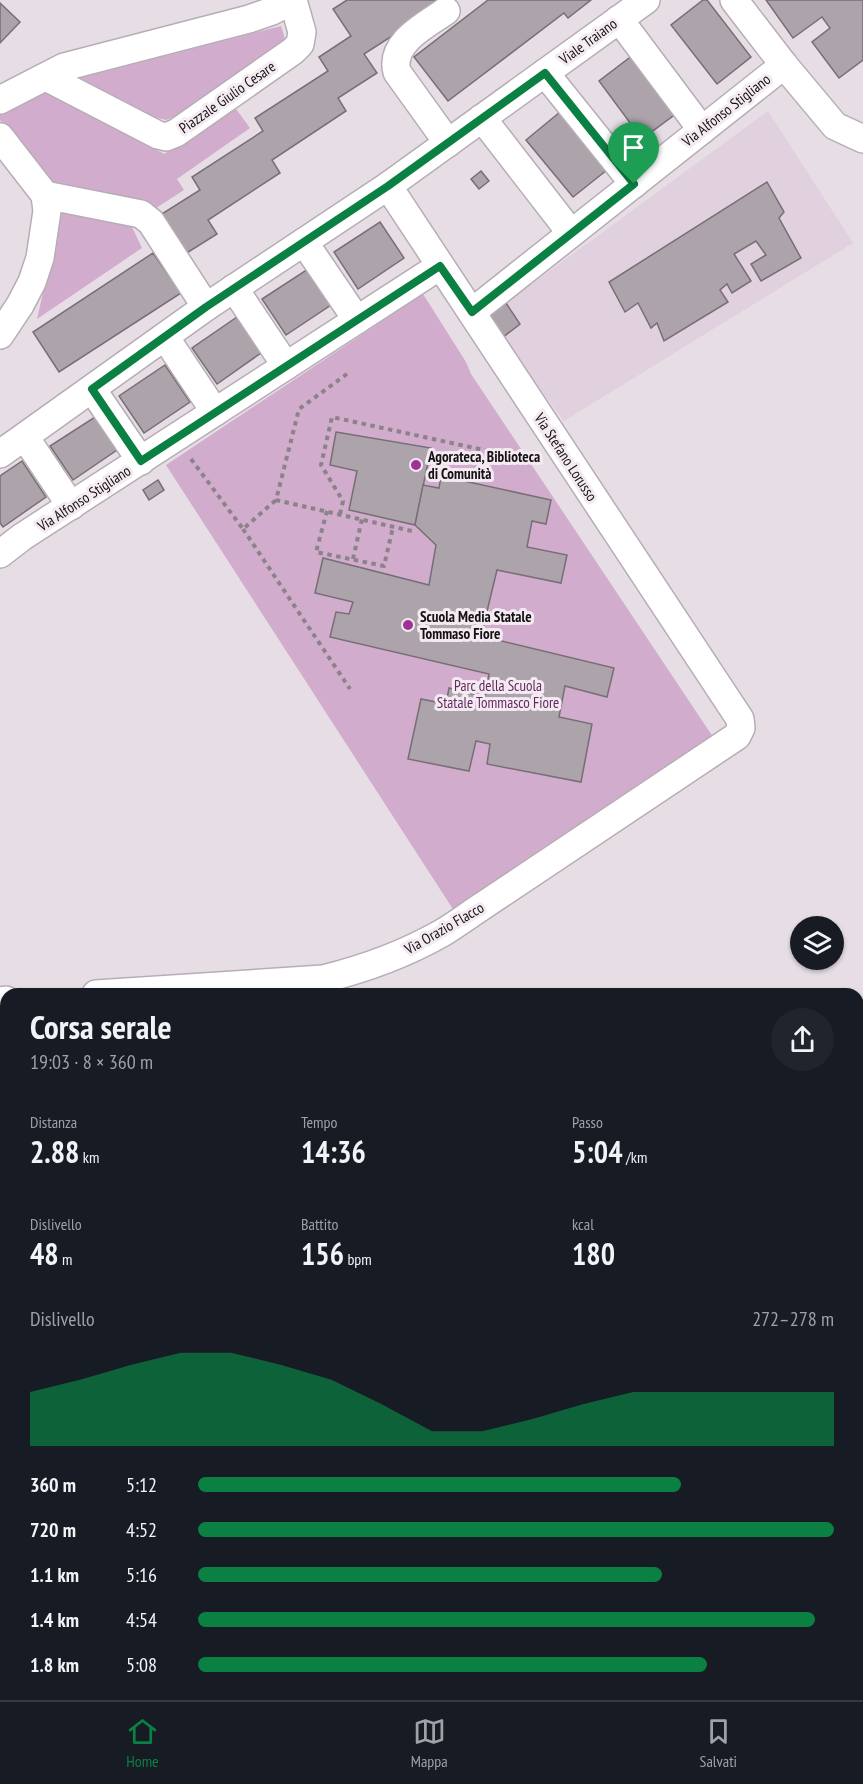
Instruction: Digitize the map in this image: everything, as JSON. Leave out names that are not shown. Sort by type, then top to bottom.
[{"type":"street","name":"Piazzale Giulio Cesare","points":[[0,100],[46,77],[64,68],[249,19],[293,0],[302,32],[300,44],[293,51],[176,134],[166,137],[46,77]]},
{"type":"street","name":"Viale Traiano","points":[[0,454],[206,307],[388,186],[646,0]]},
{"type":"street","points":[[734,0],[835,126],[863,139]]},
{"type":"street","points":[[446,11],[410,37],[399,50],[394,64],[397,72],[448,143]]},
{"type":"street","points":[[619,20],[702,130]]},
{"type":"street","name":"Via Alfonso Stigliano","points":[[472,312],[784,65]]},
{"type":"street","points":[[545,73],[634,184]]},
{"type":"street","points":[[482,118],[571,233]]},
{"type":"street","points":[[0,137],[45,195],[47,211],[40,258],[32,282],[0,335]]},
{"type":"street","name":"Via Stefano Lorusso","points":[[388,186],[740,719],[741,728]]},
{"type":"street","points":[[45,195],[141,214],[151,222],[206,307]]},
{"type":"street","points":[[304,242],[357,320]]},
{"type":"street","name":"Via Alfonso Stigliano","points":[[0,553],[440,266]]},
{"type":"street","points":[[234,288],[286,366]]},
{"type":"street","points":[[165,337],[215,412]]},
{"type":"street","points":[[92,389],[141,461]]},
{"type":"street","points":[[25,436],[71,506]]},
{"type":"street","name":"Via Orazio Flacco","points":[[187,988],[323,979],[396,955],[442,933],[737,736],[741,728]]},
{"type":"path","points":[[243,529],[276,500],[299,409],[348,374]]},
{"type":"path","points":[[340,514],[343,501],[321,465],[332,417],[575,470]]},
{"type":"path","points":[[185,452],[243,529],[350,689]]},
{"type":"path","points":[[276,500],[412,531]]},
{"type":"path","points":[[327,511],[316,552],[384,566],[393,526]]},
{"type":"path","points":[[353,559],[362,519]]},
{"type":"shaded area","points":[[768,111],[853,243],[564,421],[502,338],[520,324],[506,303]]},
{"type":"green space","points":[[281,26],[285,39],[179,115],[166,120],[154,117],[80,78]]},
{"type":"green space","points":[[45,88],[164,154],[236,109],[250,128],[177,179],[184,190],[156,208],[49,188],[0,120],[0,112]]},
{"type":"green space","points":[[62,210],[132,227],[142,248],[37,319]]},
{"type":"green space","name":"Parc della Scuola Statale Tommasco Fiore","points":[[423,294],[466,362],[471,374],[717,743],[458,917],[166,465]]},
{"type":"building","points":[[347,0],[437,0],[440,5],[364,54],[377,73],[338,98],[346,111],[272,160],[280,173],[208,220],[217,234],[182,256],[157,217],[200,190],[192,177],[263,131],[255,118],[328,71],[319,57],[351,36],[333,9]]},
{"type":"building","points":[[488,0],[591,0],[568,18],[564,13],[448,101],[414,57]]},
{"type":"building","points":[[703,0],[707,0],[751,57],[717,84],[671,25]]},
{"type":"building","points":[[766,0],[863,0],[863,60],[839,78],[812,42],[830,28],[822,17],[793,38]]},
{"type":"building","points":[[0,3],[20,22],[0,43]]},
{"type":"building","points":[[633,55],[677,113],[642,139],[599,81]]},
{"type":"building","points":[[560,112],[607,170],[573,197],[526,140]]},
{"type":"building","points":[[481,171],[489,181],[479,189],[471,179]]},
{"type":"building","points":[[767,182],[784,212],[779,218],[801,258],[761,281],[751,264],[766,255],[756,241],[734,254],[751,281],[732,293],[727,284],[720,290],[728,302],[664,341],[657,323],[651,328],[638,303],[625,312],[609,282]]},
{"type":"building","points":[[380,222],[404,258],[358,289],[334,252]]},
{"type":"building","points":[[153,253],[181,293],[59,372],[33,332]]},
{"type":"building","points":[[308,269],[331,305],[286,335],[262,299]]},
{"type":"building","points":[[506,303],[520,324],[502,338],[486,316]]},
{"type":"building","points":[[237,317],[261,353],[217,384],[192,348]]},
{"type":"building","points":[[165,365],[190,402],[144,433],[119,396]]},
{"type":"building","points":[[95,417],[117,450],[73,480],[50,446]]},
{"type":"building","points":[[336,432],[431,448],[415,525],[349,510],[357,471],[330,465]]},
{"type":"building","points":[[22,461],[46,497],[3,527],[0,523],[0,476]]},
{"type":"building","name":"Scuola Media Statale Tommaso Fiore","points":[[441,476],[551,500],[546,524],[532,521],[527,547],[567,555],[561,583],[497,570],[481,636],[614,668],[607,697],[565,686],[559,717],[592,724],[581,782],[487,764],[490,744],[476,741],[469,771],[408,759],[421,699],[446,704],[449,688],[485,697],[489,674],[330,637],[336,612],[349,614],[353,602],[315,593],[323,558],[429,585],[436,545],[415,525],[423,485],[439,488]]},
{"type":"building","points":[[158,480],[164,490],[149,500],[143,490]]},
{"type":"place","name":"Agorateca, Biblioteca di Comunità","points":[[416,465]]},
{"type":"place","name":"Scuola Media Statale Tommaso Fiore","points":[[408,625]]},
{"type":"route","points":[[545,73],[634,184],[472,312],[440,266],[141,461],[92,389],[206,307],[388,186],[545,73]]}]
